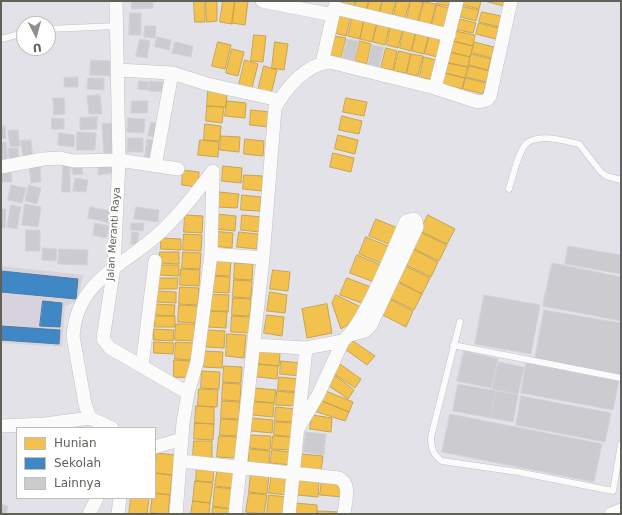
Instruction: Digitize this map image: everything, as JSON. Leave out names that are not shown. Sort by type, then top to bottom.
[{"type":"street","name":"Jalan Meranti Raya","points":[[116,1],[119,160],[114,267],[103,339],[110,348],[188,393]]},
{"type":"street","points":[[262,1],[335,8],[449,35]]},
{"type":"street","points":[[435,88],[457,1]]},
{"type":"street","points":[[235,514],[263,258],[275,108],[279,100],[283,93],[297,80],[322,63],[330,62],[435,88],[478,102],[487,100],[490,96],[511,1]]},
{"type":"street","points":[[322,63],[335,8]]},
{"type":"street","points":[[118,70],[172,73],[207,84],[279,100]]},
{"type":"street","points":[[155,166],[172,73]]},
{"type":"street","points":[[1,167],[53,158],[63,158],[77,162],[119,160],[178,169]]},
{"type":"street","points":[[90,418],[85,404],[73,336],[74,325],[82,299],[114,267],[154,237],[170,222],[213,171],[211,254],[197,362],[188,393],[182,439],[176,514]]},
{"type":"street","points":[[254,345],[306,348],[346,338],[365,331],[371,325],[417,227],[416,221],[414,219],[406,221],[380,278],[346,338],[318,394],[299,427]]},
{"type":"street","points":[[211,254],[263,258]]},
{"type":"street","points":[[142,366],[155,261]]},
{"type":"street","points":[[289,514],[306,348]]},
{"type":"street","points":[[1,426],[45,424],[90,418],[110,427]]},
{"type":"street","points":[[156,447],[182,439]]},
{"type":"street","points":[[181,461],[339,478],[345,481],[347,486],[344,514]]},
{"type":"street","points":[[89,514],[96,499]]},
{"type":"street","points":[[118,514],[120,499]]},
{"type":"street","points":[[611,514],[621,510]]},
{"type":"lane","points":[[56,29],[117,26]]},
{"type":"lane","points":[[1,39],[16,35]]},
{"type":"lane","points":[[509,189],[522,149],[527,143],[539,139],[552,139],[579,144],[601,172],[606,176],[621,180]]},
{"type":"lane","points":[[460,322],[431,437],[431,446],[435,457],[442,461],[518,472],[614,491],[621,444]]},
{"type":"lane","points":[[453,345],[621,378]]},
{"type":"shaded area","points":[[1,266],[83,275],[78,301],[65,306],[62,347],[1,343]]},
{"type":"building: Hunian","points":[[194,1],[205,1],[205,22],[195,22]]},
{"type":"building: Hunian","points":[[206,1],[217,1],[217,21],[207,22]]},
{"type":"building: Hunian","points":[[223,1],[235,1],[232,24],[220,22]]},
{"type":"building: Hunian","points":[[235,1],[248,1],[245,25],[232,23]]},
{"type":"building: Hunian","points":[[342,1],[355,1],[354,6],[342,3]]},
{"type":"building: Hunian","points":[[356,1],[369,1],[367,9],[355,6]]},
{"type":"building: Hunian","points":[[369,1],[382,1],[379,12],[367,9]]},
{"type":"building: Hunian","points":[[383,1],[396,1],[392,15],[380,12]]},
{"type":"building: Hunian","points":[[397,1],[410,1],[405,18],[394,16]]},
{"type":"building: Hunian","points":[[411,1],[423,2],[418,21],[407,19]]},
{"type":"building: Hunian","points":[[438,1],[450,1],[449,6],[437,4]]},
{"type":"building: Hunian","points":[[460,1],[481,1],[479,9],[459,4]]},
{"type":"building: Hunian","points":[[485,1],[506,1],[505,6]]},
{"type":"building: Hunian","points":[[424,2],[436,4],[431,24],[419,22]]},
{"type":"building: Hunian","points":[[437,5],[449,8],[444,27],[432,25]]},
{"type":"building: Hunian","points":[[459,6],[479,10],[476,21],[457,16]]},
{"type":"building: Hunian","points":[[482,12],[501,16],[499,27],[479,22]]},
{"type":"building: Hunian","points":[[340,13],[351,16],[346,36],[335,33]]},
{"type":"building: Hunian","points":[[353,16],[364,19],[360,39],[348,36]]},
{"type":"building: Hunian","points":[[456,18],[476,23],[473,33],[453,29]]},
{"type":"building: Hunian","points":[[365,19],[377,22],[372,42],[360,39]]},
{"type":"building: Hunian","points":[[378,22],[390,25],[385,45],[373,42]]},
{"type":"building: Hunian","points":[[479,23],[498,28],[496,39],[476,34]]},
{"type":"building: Hunian","points":[[391,26],[403,28],[398,48],[387,45]]},
{"type":"building: Hunian","points":[[404,29],[416,31],[411,51],[400,48]]},
{"type":"building: Hunian","points":[[417,31],[429,34],[424,54],[412,51]]},
{"type":"building: Hunian","points":[[455,31],[475,35],[473,46],[453,41]]},
{"type":"building: Hunian","points":[[254,35],[266,36],[263,62],[251,61]]},
{"type":"building: Hunian","points":[[430,35],[442,37],[437,57],[425,54]]},
{"type":"building: Hunian","points":[[334,36],[346,38],[341,58],[329,55]]},
{"type":"building: Hunian","points":[[360,41],[371,44],[367,64],[355,61]]},
{"type":"building: Hunian","points":[[453,41],[473,46],[470,57],[450,52]]},
{"type":"building: Hunian","points":[[218,42],[231,45],[225,69],[212,66]]},
{"type":"building: Hunian","points":[[275,42],[288,44],[284,70],[272,68]]},
{"type":"building: Hunian","points":[[474,42],[494,47],[492,58],[472,53]]},
{"type":"building: Hunian","points":[[386,48],[397,51],[393,70],[381,68]]},
{"type":"building: Hunian","points":[[232,49],[244,52],[238,76],[226,73]]},
{"type":"building: Hunian","points":[[399,51],[411,54],[406,73],[394,71]]},
{"type":"building: Hunian","points":[[450,52],[470,57],[468,67],[448,63]]},
{"type":"building: Hunian","points":[[411,54],[423,56],[418,76],[407,74]]},
{"type":"building: Hunian","points":[[471,54],[491,59],[488,70],[469,65]]},
{"type":"building: Hunian","points":[[424,57],[436,60],[431,80],[420,77]]},
{"type":"building: Hunian","points":[[245,60],[258,64],[252,88],[239,85]]},
{"type":"building: Hunian","points":[[448,63],[468,67],[465,78],[445,73]]},
{"type":"building: Hunian","points":[[264,66],[277,70],[271,94],[258,91]]},
{"type":"building: Hunian","points":[[469,66],[489,71],[486,82],[466,77]]},
{"type":"building: Hunian","points":[[445,73],[465,78],[462,89],[443,84]]},
{"type":"building: Hunian","points":[[466,78],[486,83],[483,94],[463,89]]},
{"type":"building: Hunian","points":[[208,91],[227,93],[226,107],[207,106]]},
{"type":"building: Hunian","points":[[346,98],[367,102],[364,116],[343,112]]},
{"type":"building: Hunian","points":[[227,101],[246,103],[245,118],[225,116]]},
{"type":"building: Hunian","points":[[207,106],[224,107],[222,123],[206,121]]},
{"type":"building: Hunian","points":[[251,110],[270,112],[269,127],[250,125]]},
{"type":"building: Hunian","points":[[342,116],[362,121],[359,134],[339,130]]},
{"type":"building: Hunian","points":[[205,124],[221,126],[220,141],[204,140]]},
{"type":"building: Hunian","points":[[338,135],[358,140],[355,154],[335,149]]},
{"type":"building: Hunian","points":[[221,136],[240,137],[239,152],[220,150]]},
{"type":"building: Hunian","points":[[245,139],[264,141],[263,156],[244,154]]},
{"type":"building: Hunian","points":[[200,140],[219,142],[218,157],[198,155]]},
{"type":"building: Hunian","points":[[333,153],[354,158],[351,172],[330,167]]},
{"type":"building: Hunian","points":[[223,166],[242,168],[241,183],[222,181]]},
{"type":"building: Hunian","points":[[183,170],[199,172],[198,187],[182,185]]},
{"type":"building: Hunian","points":[[244,175],[263,176],[262,191],[243,189]]},
{"type":"building: Hunian","points":[[219,192],[239,194],[237,208],[218,207]]},
{"type":"building: Hunian","points":[[242,195],[261,197],[260,211],[241,210]]},
{"type":"building: Hunian","points":[[217,214],[236,216],[235,231],[215,229]]},
{"type":"building: Hunian","points":[[185,215],[203,216],[202,233],[184,232]]},
{"type":"building: Hunian","points":[[242,215],[261,217],[260,232],[241,230]]},
{"type":"building: Hunian","points":[[428,215],[455,229],[447,244],[420,231]]},
{"type":"building: Hunian","points":[[376,219],[400,229],[393,246],[369,236]]},
{"type":"building: Hunian","points":[[214,231],[233,233],[232,248],[213,246]]},
{"type":"building: Hunian","points":[[239,232],[258,234],[257,249],[237,247]]},
{"type":"building: Hunian","points":[[420,232],[447,245],[439,261],[412,248]]},
{"type":"building: Hunian","points":[[184,234],[202,235],[201,251],[183,250]]},
{"type":"building: Hunian","points":[[366,237],[390,247],[383,264],[359,254]]},
{"type":"building: Hunian","points":[[161,238],[181,239],[181,250],[161,249]]},
{"type":"building: Hunian","points":[[411,248],[438,262],[431,277],[404,264]]},
{"type":"building: Hunian","points":[[160,252],[179,252],[179,264],[160,263]]},
{"type":"building: Hunian","points":[[183,252],[201,253],[200,269],[182,268]]},
{"type":"building: Hunian","points":[[357,255],[381,265],[374,282],[350,273]]},
{"type":"building: Hunian","points":[[212,258],[231,259],[230,276],[212,275]]},
{"type":"building: Hunian","points":[[235,263],[253,264],[252,280],[234,279]]},
{"type":"building: Hunian","points":[[160,265],[179,265],[179,276],[159,275]]},
{"type":"building: Hunian","points":[[403,265],[430,278],[422,294],[396,280]]},
{"type":"building: Hunian","points":[[181,269],[200,270],[199,286],[180,285]]},
{"type":"building: Hunian","points":[[273,270],[290,272],[288,291],[270,289]]},
{"type":"building: Hunian","points":[[211,276],[230,277],[229,293],[211,292]]},
{"type":"building: Hunian","points":[[158,278],[178,278],[177,289],[158,289]]},
{"type":"building: Hunian","points":[[347,278],[371,287],[364,304],[340,295]]},
{"type":"building: Hunian","points":[[234,280],[252,281],[251,298],[233,297]]},
{"type":"building: Hunian","points":[[395,281],[422,294],[414,310],[387,297]]},
{"type":"building: Hunian","points":[[180,287],[199,288],[198,305],[179,304]]},
{"type":"building: Hunian","points":[[157,291],[176,292],[176,303],[156,302]]},
{"type":"building: Hunian","points":[[270,292],[287,295],[285,313],[267,311]]},
{"type":"building: Hunian","points":[[210,294],[229,295],[228,312],[210,311]]},
{"type":"building: Hunian","points":[[336,295],[361,307],[349,324],[341,329],[332,303]]},
{"type":"building: Hunian","points":[[233,298],[251,299],[250,316],[232,315]]},
{"type":"building: Hunian","points":[[387,298],[413,311],[406,327],[379,313]]},
{"type":"building: Hunian","points":[[155,304],[175,305],[174,316],[155,315]]},
{"type":"building: Hunian","points":[[327,304],[332,333],[307,338],[302,309]]},
{"type":"building: Hunian","points":[[179,305],[198,306],[197,323],[178,322]]},
{"type":"building: Hunian","points":[[209,311],[227,311],[226,328],[208,327]]},
{"type":"building: Hunian","points":[[267,315],[284,317],[282,336],[264,333]]},
{"type":"building: Hunian","points":[[155,316],[175,316],[175,327],[155,327]]},
{"type":"building: Hunian","points":[[232,316],[250,317],[249,333],[231,332]]},
{"type":"building: Hunian","points":[[176,324],[195,324],[194,341],[175,340]]},
{"type":"building: Hunian","points":[[154,329],[174,330],[173,341],[154,340]]},
{"type":"building: Hunian","points":[[207,330],[225,331],[224,348],[206,347]]},
{"type":"building: Hunian","points":[[227,334],[246,335],[244,358],[226,356]]},
{"type":"building: Hunian","points":[[353,341],[375,356],[367,365],[345,349]]},
{"type":"building: Hunian","points":[[154,342],[174,343],[173,354],[154,353]]},
{"type":"building: Hunian","points":[[176,342],[194,343],[193,360],[175,359]]},
{"type":"building: Hunian","points":[[205,351],[223,352],[222,368],[204,367]]},
{"type":"building: Hunian","points":[[259,351],[280,353],[279,366],[258,364]]},
{"type":"building: Hunian","points":[[174,360],[193,361],[192,378],[174,377]]},
{"type":"building: Hunian","points":[[281,361],[301,363],[300,376],[280,374]]},
{"type":"building: Hunian","points":[[258,364],[278,366],[277,379],[257,377]]},
{"type":"building: Hunian","points":[[340,364],[361,379],[355,388],[333,373]]},
{"type":"building: Hunian","points":[[224,366],[242,367],[241,383],[223,382]]},
{"type":"building: Hunian","points":[[202,371],[220,372],[219,389],[201,388]]},
{"type":"building: Hunian","points":[[333,374],[354,390],[348,399],[326,384]]},
{"type":"building: Hunian","points":[[279,377],[299,379],[298,392],[278,390]]},
{"type":"building: Hunian","points":[[223,383],[241,384],[240,401],[222,400]]},
{"type":"building: Hunian","points":[[255,388],[276,390],[274,403],[254,401]]},
{"type":"building: Hunian","points":[[199,389],[218,390],[217,407],[198,406]]},
{"type":"building: Hunian","points":[[277,391],[298,393],[296,406],[276,405]]},
{"type":"building: Hunian","points":[[326,391],[353,402],[349,412],[322,401]]},
{"type":"building: Hunian","points":[[222,401],[240,402],[239,419],[221,418]]},
{"type":"building: Hunian","points":[[322,401],[349,412],[345,421],[317,412]]},
{"type":"building: Hunian","points":[[254,402],[274,403],[273,417],[253,415]]},
{"type":"building: Hunian","points":[[196,406],[214,407],[214,424],[195,423]]},
{"type":"building: Hunian","points":[[276,407],[297,409],[296,422],[275,421]]},
{"type":"building: Hunian","points":[[312,415],[332,418],[331,432],[310,429]]},
{"type":"building: Hunian","points":[[252,418],[273,420],[272,433],[251,431]]},
{"type":"building: Hunian","points":[[221,419],[239,420],[238,436],[220,435]]},
{"type":"building: Hunian","points":[[275,422],[295,423],[294,437],[274,435]]},
{"type":"building: Hunian","points":[[195,423],[214,424],[213,440],[194,439]]},
{"type":"building: Hunian","points":[[250,435],[271,436],[270,450],[250,448]]},
{"type":"building: Hunian","points":[[219,436],[238,437],[236,458],[217,457]]},
{"type":"building: Hunian","points":[[273,436],[294,437],[293,450],[272,449]]},
{"type":"building: Hunian","points":[[194,441],[212,441],[212,458],[193,457]]},
{"type":"building: Hunian","points":[[249,449],[270,451],[269,464],[249,463]]},
{"type":"building: Hunian","points":[[272,450],[292,452],[291,465],[271,463]]},
{"type":"building: Hunian","points":[[157,453],[175,455],[172,475],[156,473]]},
{"type":"building: Hunian","points":[[302,454],[323,456],[321,471],[300,468]]},
{"type":"building: Hunian","points":[[197,465],[214,467],[213,482],[196,481]]},
{"type":"building: Hunian","points":[[218,466],[235,468],[233,488],[215,486]]},
{"type":"building: Hunian","points":[[251,472],[269,474],[267,494],[249,492]]},
{"type":"building: Hunian","points":[[156,473],[172,475],[170,495],[156,493]]},
{"type":"building: Hunian","points":[[272,473],[289,475],[287,495],[269,493]]},
{"type":"building: Hunian","points":[[298,480],[319,482],[318,497],[297,495]]},
{"type":"building: Hunian","points":[[322,480],[343,482],[342,497],[320,495]]},
{"type":"building: Hunian","points":[[195,481],[213,483],[210,503],[193,501]]},
{"type":"building: Hunian","points":[[215,487],[233,489],[231,509],[213,506]]},
{"type":"building: Hunian","points":[[156,493],[170,495],[168,514],[150,513],[152,499],[156,499]]},
{"type":"building: Hunian","points":[[249,493],[267,495],[264,514],[246,512]]},
{"type":"building: Hunian","points":[[269,495],[287,497],[285,514],[267,514]]},
{"type":"building: Hunian","points":[[131,499],[149,499],[147,514],[129,514]]},
{"type":"building: Hunian","points":[[193,501],[210,503],[209,514],[191,514]]},
{"type":"building: Hunian","points":[[296,503],[317,505],[317,514],[295,514]]},
{"type":"building: Hunian","points":[[213,507],[230,509],[230,514],[212,514]]},
{"type":"building: Hunian","points":[[318,511],[340,512],[340,514],[318,514]]},
{"type":"building: Sekolah","points":[[1,271],[78,279],[76,299],[1,292]]},
{"type":"building: Sekolah","points":[[43,301],[62,303],[60,327],[40,326]]},
{"type":"building: Sekolah","points":[[1,326],[60,330],[59,344],[1,340]]},
{"type":"building: Lainnya","points":[[132,1],[153,1],[153,8],[132,9]]},
{"type":"building: Lainnya","points":[[130,13],[141,13],[141,35],[129,35]]},
{"type":"building: Lainnya","points":[[145,26],[156,26],[155,38],[144,37]]},
{"type":"building: Lainnya","points":[[157,37],[171,40],[169,50],[155,47]]},
{"type":"building: Lainnya","points":[[140,39],[150,41],[147,58],[136,56]]},
{"type":"building: Lainnya","points":[[347,39],[359,41],[354,61],[342,58]]},
{"type":"building: Lainnya","points":[[175,42],[193,46],[191,57],[172,53]]},
{"type":"building: Lainnya","points":[[372,45],[384,47],[379,67],[368,64]]},
{"type":"building: Lainnya","points":[[91,60],[110,61],[110,76],[90,75]]},
{"type":"building: Lainnya","points":[[78,77],[78,87],[64,87],[64,78]]},
{"type":"building: Lainnya","points":[[88,78],[104,78],[104,90],[87,89]]},
{"type":"building: Lainnya","points":[[139,81],[149,82],[149,90],[138,89]]},
{"type":"building: Lainnya","points":[[150,81],[166,82],[165,92],[149,91]]},
{"type":"building: Lainnya","points":[[100,95],[102,114],[89,114],[87,96]]},
{"type":"building: Lainnya","points":[[53,98],[64,98],[65,114],[54,115]]},
{"type":"building: Lainnya","points":[[132,101],[148,101],[147,113],[131,113]]},
{"type":"building: Lainnya","points":[[97,117],[97,129],[80,130],[80,118]]},
{"type":"building: Lainnya","points":[[52,118],[64,119],[64,129],[52,129]]},
{"type":"building: Lainnya","points":[[128,118],[145,119],[144,133],[127,132]]},
{"type":"building: Lainnya","points":[[151,122],[160,124],[157,138],[148,136]]},
{"type":"building: Lainnya","points":[[114,123],[116,154],[104,155],[102,124]]},
{"type":"building: Lainnya","points":[[5,126],[6,138],[1,139],[1,127]]},
{"type":"building: Lainnya","points":[[18,130],[20,146],[10,147],[8,131]]},
{"type":"building: Lainnya","points":[[77,132],[96,133],[95,150],[77,150]]},
{"type":"building: Lainnya","points":[[59,133],[75,135],[74,147],[58,145]]},
{"type":"building: Lainnya","points":[[128,138],[143,138],[143,152],[127,152]]},
{"type":"building: Lainnya","points":[[147,139],[155,140],[153,158],[145,157]]},
{"type":"building: Lainnya","points":[[31,140],[33,160],[23,161],[21,141]]},
{"type":"building: Lainnya","points":[[6,142],[8,163],[1,164],[1,143]]},
{"type":"building: Lainnya","points":[[8,148],[18,148],[19,161],[10,162]]},
{"type":"building: Lainnya","points":[[81,163],[83,174],[73,175],[71,165]]},
{"type":"building: Lainnya","points":[[40,165],[41,182],[31,183],[29,166]]},
{"type":"building: Lainnya","points":[[63,165],[70,165],[70,192],[62,192]]},
{"type":"building: Lainnya","points":[[115,165],[115,173],[98,175],[98,167]]},
{"type":"building: Lainnya","points":[[11,169],[12,182],[1,182],[1,170]]},
{"type":"building: Lainnya","points":[[75,178],[88,180],[86,192],[73,191]]},
{"type":"building: Lainnya","points":[[11,185],[26,188],[22,203],[8,200]]},
{"type":"building: Lainnya","points":[[29,185],[41,188],[37,204],[25,201]]},
{"type":"building: Lainnya","points":[[25,204],[41,207],[38,227],[22,225]]},
{"type":"building: Lainnya","points":[[11,205],[21,207],[17,229],[7,227]]},
{"type":"building: Lainnya","points":[[90,207],[112,211],[110,223],[88,218]]},
{"type":"building: Lainnya","points":[[136,207],[159,210],[158,222],[134,219]]},
{"type":"building: Lainnya","points":[[1,209],[6,209],[5,228],[1,228]]},
{"type":"building: Lainnya","points":[[95,223],[109,226],[106,238],[93,235]]},
{"type":"building: Lainnya","points":[[131,223],[144,223],[143,231],[131,230]]},
{"type":"building: Lainnya","points":[[26,230],[40,230],[40,251],[26,251]]},
{"type":"building: Lainnya","points":[[132,232],[139,233],[137,245],[131,244]]},
{"type":"building: Lainnya","points":[[568,246],[621,255],[621,274],[565,264]]},
{"type":"building: Lainnya","points":[[43,248],[57,249],[56,261],[42,260]]},
{"type":"building: Lainnya","points":[[59,249],[88,250],[87,265],[58,264]]},
{"type":"building: Lainnya","points":[[552,263],[621,277],[621,321],[543,306]]},
{"type":"building: Lainnya","points":[[484,295],[540,305],[531,354],[475,344]]},
{"type":"building: Lainnya","points":[[544,310],[621,323],[621,375],[535,359]]},
{"type":"building: Lainnya","points":[[464,351],[498,359],[491,388],[457,381]]},
{"type":"building: Lainnya","points":[[498,362],[524,367],[518,394],[492,389]]},
{"type":"building: Lainnya","points":[[526,363],[619,381],[613,410],[521,393]]},
{"type":"building: Lainnya","points":[[458,384],[496,391],[491,418],[453,411]]},
{"type":"building: Lainnya","points":[[496,391],[518,395],[513,422],[491,418]]},
{"type":"building: Lainnya","points":[[521,396],[611,413],[605,442],[516,425]]},
{"type":"building: Lainnya","points":[[450,414],[602,444],[594,482],[442,452]]},
{"type":"building: Lainnya","points":[[306,432],[326,434],[324,455],[303,452]]},
{"type":"building: Lainnya","points":[[1,504],[8,506],[6,514],[1,514]]}]
